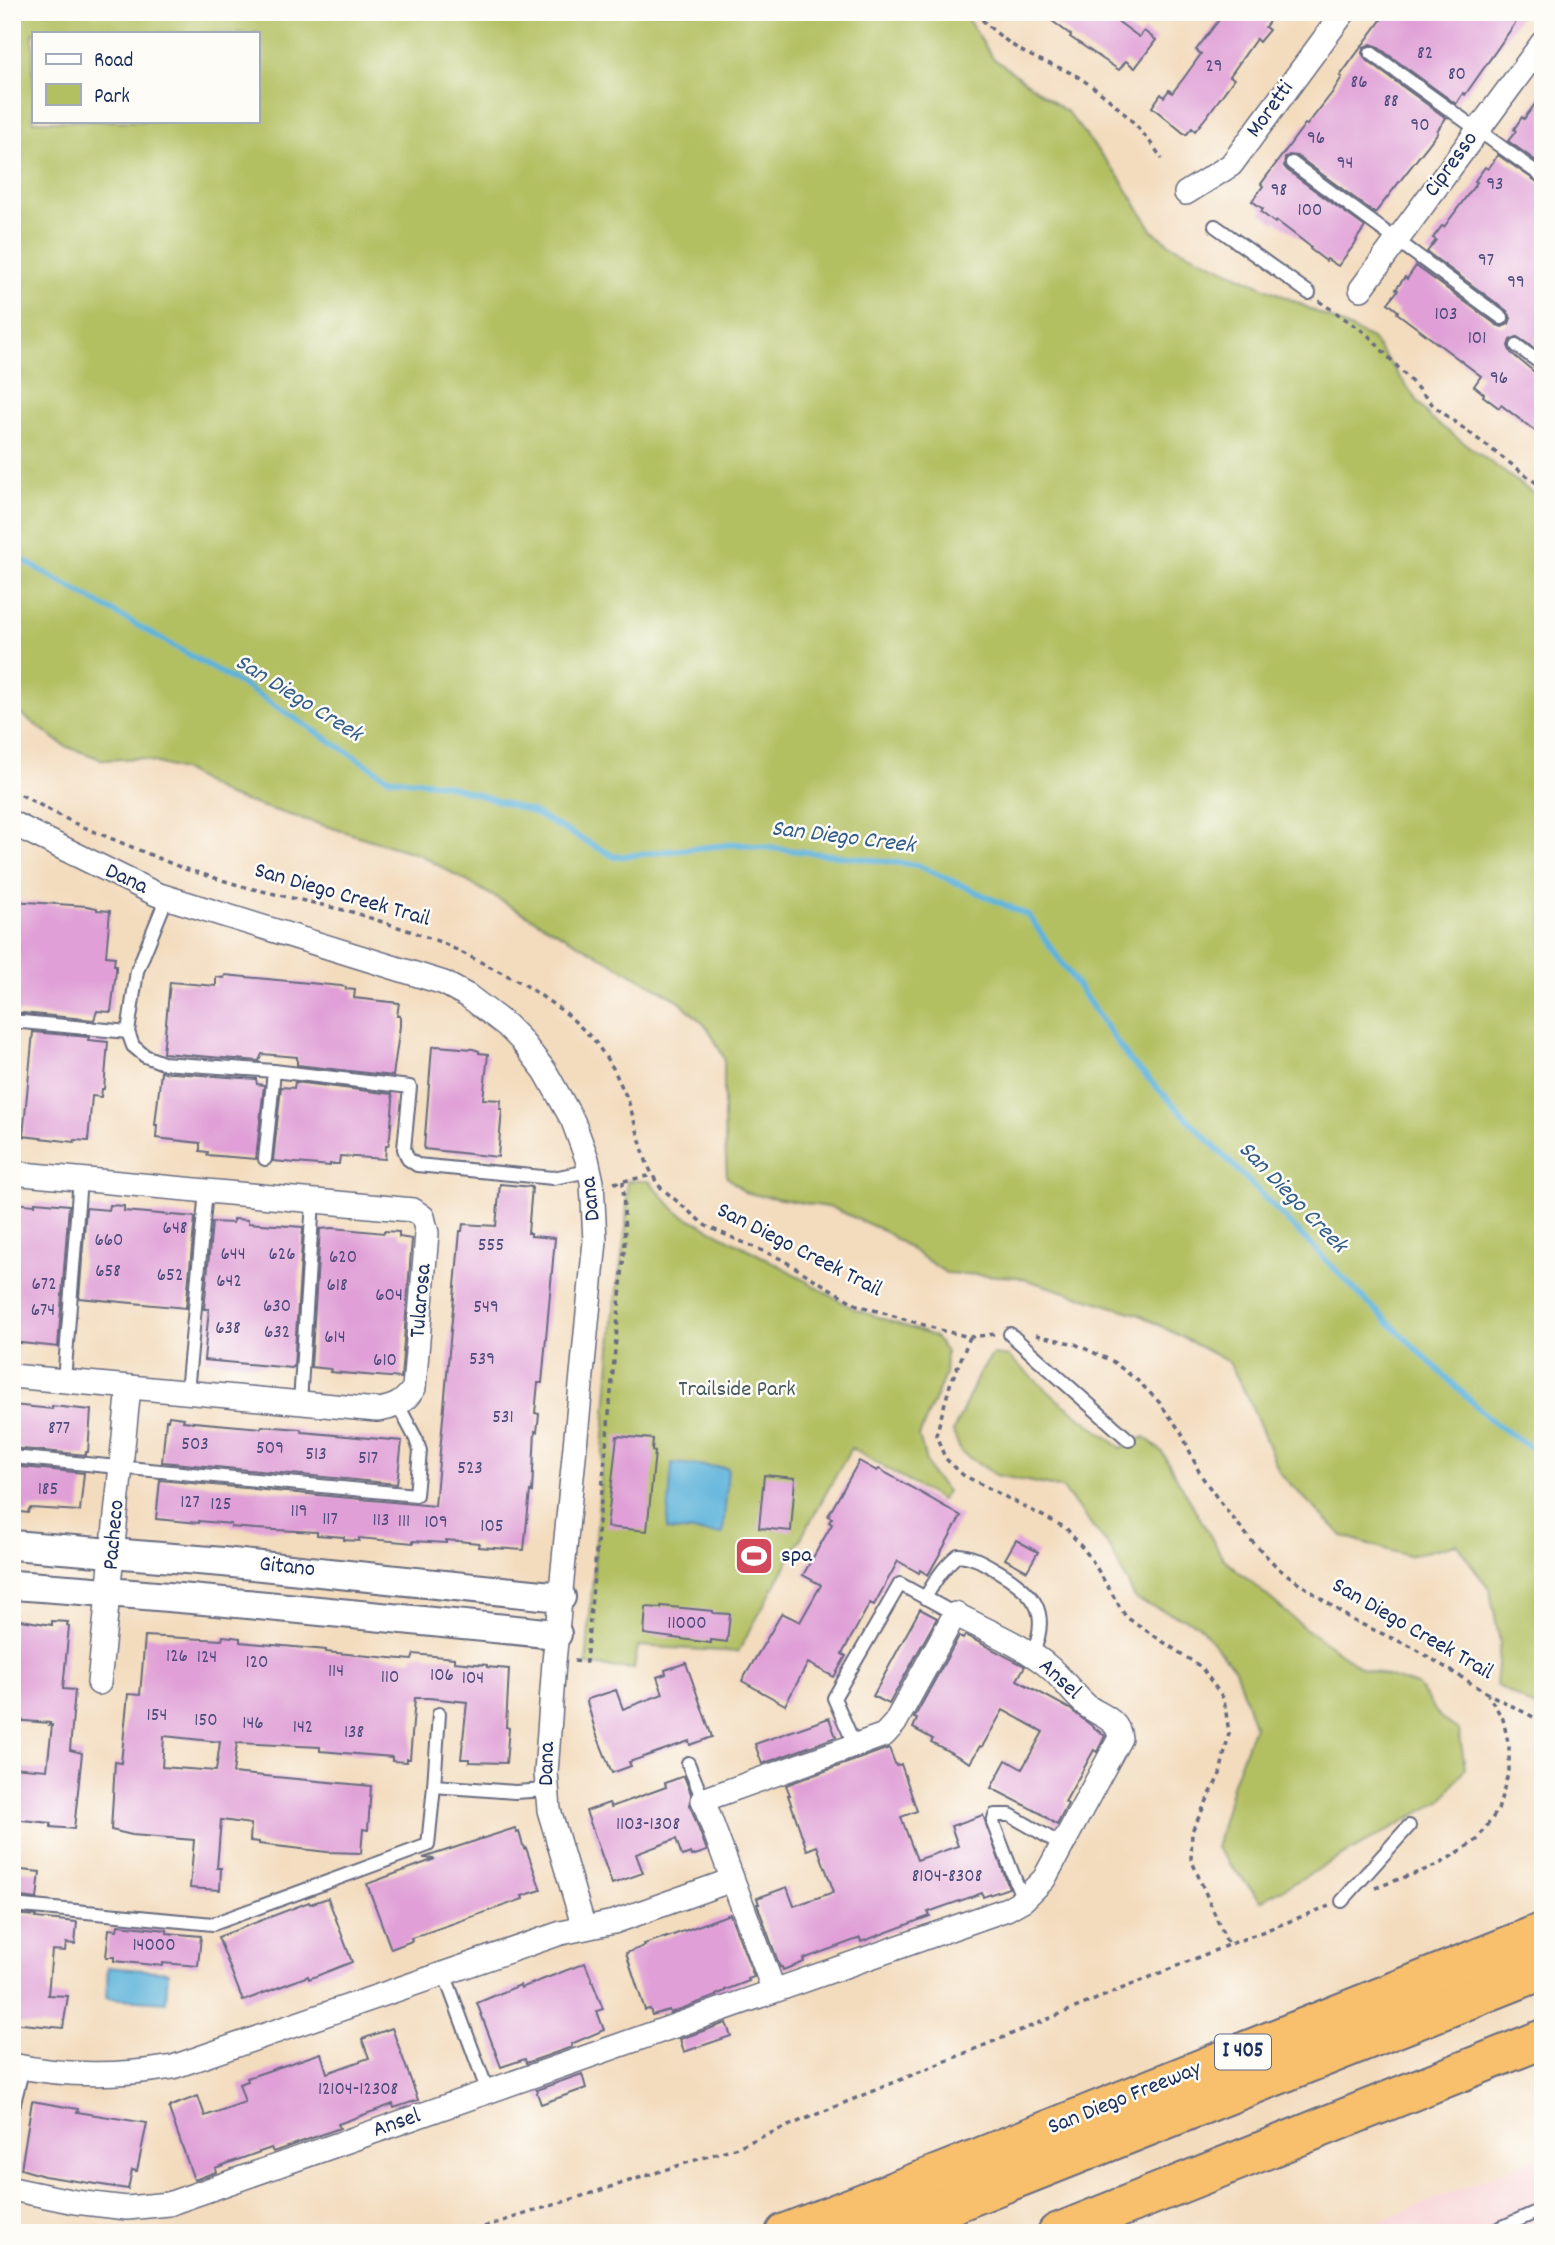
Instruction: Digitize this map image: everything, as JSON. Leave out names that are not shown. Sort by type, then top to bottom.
[{"type":"highway","name":"San Diego Freeway","points":[[779,2232],[943,2172],[1543,1932]]},
{"type":"highway","points":[[879,2233],[1543,1970]]},
{"type":"highway","points":[[1057,2233],[1543,2039]]},
{"type":"street","name":"Moretti","points":[[1185,193],[1231,165],[1337,15]]},
{"type":"street","name":"Cipresso","points":[[1361,289],[1543,42]]},
{"type":"street","name":"Dana","points":[[12,823],[93,864],[167,897],[361,956],[457,989],[506,1025],[520,1039],[545,1071],[573,1121],[591,1179],[595,1241],[546,1773],[549,1810],[584,1928]]},
{"type":"street","name":"Tularosa","points":[[12,1173],[413,1210],[423,1217],[427,1233],[414,1388],[406,1400],[398,1405]]},
{"type":"street","points":[[12,1376],[377,1410],[398,1405]]},
{"type":"street","name":"Pacheco","points":[[99,1683],[130,1387]]},
{"type":"street","name":"Gitano","points":[[12,1545],[114,1552],[561,1598]]},
{"type":"street","name":"Gitano","points":[[12,1585],[110,1590],[217,1603],[557,1634]]},
{"type":"street","points":[[774,1992],[703,1800],[884,1735],[895,1723],[955,1614]]},
{"type":"street","name":"Ansel","points":[[12,2189],[75,2202],[127,2208],[169,2204],[774,1992],[1007,1909],[1023,1900],[1044,1879],[1120,1738],[1119,1729],[1114,1722],[1075,1696],[1049,1667],[1032,1655],[955,1614]]},
{"type":"street","points":[[18,2066],[53,2073],[108,2075],[173,2067],[561,1933],[614,1922],[732,1880]]},
{"type":"lane","points":[[1371,53],[1543,177]]},
{"type":"lane","points":[[1292,163],[1502,318]]},
{"type":"lane","points":[[1215,226],[1309,293]]},
{"type":"lane","points":[[1517,346],[1543,365]]},
{"type":"lane","points":[[167,897],[137,971],[128,1032],[133,1046],[145,1056],[163,1063],[274,1071],[410,1087],[404,1149],[408,1159],[417,1165],[591,1179]]},
{"type":"lane","points":[[12,1021],[128,1032]]},
{"type":"lane","points":[[265,1159],[274,1071]]},
{"type":"lane","points":[[64,1381],[80,1180]]},
{"type":"lane","points":[[187,1392],[206,1191]]},
{"type":"lane","points":[[300,1403],[313,1201]]},
{"type":"lane","points":[[1010,1334],[1129,1440]]},
{"type":"lane","points":[[12,1457],[416,1495],[420,1451],[398,1405]]},
{"type":"lane","points":[[925,1598],[949,1563],[958,1555],[972,1556],[1019,1584],[1032,1597],[1040,1615],[1040,1636],[1032,1655]]},
{"type":"lane","points":[[855,1746],[834,1698],[900,1584],[955,1614]]},
{"type":"lane","points":[[12,1905],[213,1924],[428,1845],[439,1714]]},
{"type":"lane","points":[[688,1763],[703,1800]]},
{"type":"lane","points":[[434,1786],[514,1792],[547,1790]]},
{"type":"lane","points":[[1023,1900],[993,1823],[995,1815],[1010,1815],[1062,1845]]},
{"type":"lane","points":[[1342,1901],[1409,1826]]},
{"type":"lane","points":[[444,1973],[488,2092]]},
{"type":"lane","points":[[12,2111],[18,2066]]},
{"type":"lane","points":[[1489,2233],[1543,2209]]},
{"type":"path","points":[[975,12],[1015,46],[1083,80],[1105,97],[1130,118],[1162,159]]},
{"type":"path","points":[[1309,293],[1367,334],[1434,406],[1543,488]]},
{"type":"path","name":"San Diego Creek Trail","points":[[12,790],[74,823],[183,868],[245,887],[352,912],[407,930],[443,943],[524,984],[581,1027],[613,1068],[628,1100],[647,1164],[658,1185],[706,1226],[781,1259],[857,1305],[970,1337],[1010,1334],[1042,1336],[1075,1344],[1121,1368],[1159,1402],[1181,1432],[1200,1474],[1220,1502],[1279,1569],[1352,1620],[1414,1648],[1486,1693],[1543,1722]]},
{"type":"path","points":[[591,1179],[622,1181],[653,1175]]},
{"type":"path","points":[[574,1661],[586,1662],[625,1242],[622,1181]]},
{"type":"path","points":[[970,1337],[950,1385],[936,1435],[945,1458],[963,1475],[1066,1528],[1090,1557],[1126,1617],[1201,1667],[1224,1699],[1228,1733],[1220,1774],[1192,1830],[1191,1859],[1228,1945]]},
{"type":"path","points":[[465,2233],[737,2147],[1228,1945],[1438,1864],[1477,1840],[1498,1810],[1509,1770],[1509,1746],[1503,1719],[1486,1693]]},
{"type":"shaded area","points":[[1543,2156],[1543,2233],[1351,2233]]},
{"type":"green space","points":[[12,12],[963,12],[993,58],[1067,112],[1119,177],[1153,231],[1171,245],[1372,339],[1430,418],[1543,503],[1543,1712],[1496,1685],[1500,1643],[1490,1591],[1457,1544],[1408,1556],[1343,1536],[1280,1474],[1249,1400],[1229,1362],[1140,1315],[1017,1277],[946,1273],[884,1231],[833,1208],[746,1193],[727,1177],[724,1058],[708,1028],[678,1000],[420,855],[228,796],[185,771],[140,758],[104,760],[65,746],[18,712],[12,703]]},
{"type":"green space","name":"Trailside Park","points":[[627,1181],[649,1181],[677,1212],[780,1266],[854,1309],[934,1336],[946,1352],[945,1375],[919,1436],[932,1475],[947,1491],[941,1500],[851,1448],[738,1652],[638,1646],[634,1669],[586,1665],[614,1310],[626,1227]]},
{"type":"green space","points":[[992,1355],[1009,1357],[1058,1400],[1121,1448],[1145,1437],[1162,1452],[1223,1558],[1302,1626],[1362,1668],[1418,1686],[1441,1719],[1459,1730],[1465,1768],[1442,1800],[1261,1901],[1216,1848],[1233,1782],[1254,1726],[1235,1669],[1198,1624],[1136,1600],[1110,1548],[1062,1488],[996,1475],[961,1452],[953,1432],[979,1374]]},
{"type":"water","points":[[672,1463],[728,1468],[723,1534],[667,1530]]},
{"type":"water","name":"spa","points":[[746,1547],[763,1548],[762,1565],[745,1563]]},
{"type":"water","points":[[108,1967],[168,1972],[166,2002],[106,1998]]},
{"type":"building","points":[[1040,12],[1105,12],[1139,37],[1144,31],[1156,40],[1135,68],[1126,61],[1119,70],[1070,37],[1071,35]]},
{"type":"building","points":[[1225,12],[1259,12],[1270,20],[1265,27],[1269,30],[1259,42],[1256,39],[1230,76],[1234,79],[1207,116],[1195,131],[1192,128],[1186,135],[1152,107],[1161,94],[1164,97],[1169,90],[1172,93],[1183,79],[1201,54],[1196,50]]},
{"type":"building","points":[[1387,12],[1523,12],[1456,104],[1376,46],[1371,44],[1364,47],[1362,53],[1366,60],[1446,118],[1375,213],[1297,156],[1289,155],[1285,158],[1284,166],[1287,170],[1365,227],[1338,266],[1327,259],[1326,261],[1277,221],[1275,223],[1252,201],[1263,186],[1261,184],[1305,124],[1307,125],[1332,93],[1342,77],[1340,76]]},
{"type":"building","points":[[1543,93],[1543,166],[1508,141],[1522,117],[1524,119]]},
{"type":"building","points":[[1498,155],[1543,186],[1543,348],[1540,352],[1517,337],[1510,340],[1508,346],[1511,353],[1543,379],[1543,437],[1501,405],[1499,408],[1483,396],[1474,386],[1481,376],[1397,313],[1388,303],[1405,277],[1407,279],[1416,266],[1497,325],[1502,327],[1509,324],[1511,318],[1507,311],[1427,252],[1436,240],[1433,238],[1477,182],[1475,181],[1485,167],[1488,169]]},
{"type":"building","points":[[12,901],[87,906],[110,911],[106,956],[115,957],[116,965],[111,1012],[97,1011],[94,1020],[12,1012]]},
{"type":"building","points":[[225,975],[341,986],[355,990],[354,998],[399,1003],[397,1016],[400,1016],[400,1026],[393,1076],[297,1065],[297,1057],[262,1054],[259,1061],[163,1053],[170,982],[216,986],[216,977],[224,978]]},
{"type":"building","points":[[33,1032],[89,1037],[88,1040],[108,1042],[104,1089],[101,1097],[92,1096],[88,1141],[23,1136]]},
{"type":"building","points":[[432,1047],[473,1049],[488,1054],[483,1099],[501,1100],[498,1157],[424,1149]]},
{"type":"building","points":[[161,1072],[256,1079],[257,1084],[264,1085],[256,1159],[207,1155],[208,1152],[200,1151],[200,1143],[156,1138]]},
{"type":"building","points":[[295,1082],[392,1094],[390,1137],[385,1159],[340,1156],[339,1164],[330,1166],[273,1161],[281,1087],[294,1088]]},
{"type":"building","points":[[500,1184],[532,1187],[528,1233],[531,1233],[531,1236],[555,1238],[542,1383],[538,1383],[535,1413],[539,1414],[537,1432],[535,1431],[532,1492],[530,1491],[524,1550],[478,1547],[479,1543],[446,1540],[446,1543],[413,1543],[359,1538],[359,1541],[344,1540],[344,1537],[317,1535],[317,1532],[156,1519],[160,1480],[435,1506],[460,1231],[463,1224],[496,1226]]},
{"type":"building","points":[[35,1202],[69,1205],[58,1347],[12,1342],[12,1203],[35,1205]]},
{"type":"building","points":[[110,1205],[124,1206],[124,1211],[195,1217],[186,1308],[79,1298],[86,1208],[109,1210]]},
{"type":"building","points":[[233,1219],[248,1220],[248,1223],[303,1227],[292,1368],[204,1360],[209,1309],[204,1309],[212,1222],[233,1223]]},
{"type":"building","points":[[320,1229],[399,1232],[399,1237],[412,1239],[401,1378],[330,1372],[331,1369],[311,1367]]},
{"type":"building","points":[[12,1405],[91,1410],[88,1452],[86,1455],[12,1448]]},
{"type":"building","points":[[169,1416],[184,1418],[183,1421],[300,1429],[302,1432],[402,1441],[397,1484],[162,1462],[166,1420]]},
{"type":"building","points":[[617,1436],[653,1439],[652,1451],[655,1452],[647,1531],[607,1527]]},
{"type":"building","points":[[859,1461],[877,1471],[879,1469],[961,1516],[928,1575],[898,1561],[874,1605],[870,1603],[842,1654],[846,1656],[834,1677],[808,1663],[785,1705],[742,1681],[782,1613],[800,1622],[821,1585],[803,1575],[832,1524],[829,1522],[832,1518],[828,1516]]},
{"type":"building","points":[[12,1466],[84,1473],[80,1511],[31,1508],[28,1513],[12,1511]]},
{"type":"building","points":[[764,1475],[795,1478],[791,1531],[759,1528]]},
{"type":"building","points":[[1016,1540],[1038,1552],[1027,1571],[1005,1559]]},
{"type":"building","points":[[661,1606],[730,1614],[727,1642],[711,1640],[711,1643],[644,1634],[646,1607]]},
{"type":"building","points":[[920,1609],[937,1618],[889,1704],[873,1696]]},
{"type":"building","points":[[15,1619],[52,1625],[52,1621],[68,1622],[63,1689],[75,1690],[70,1750],[82,1753],[74,1829],[51,1827],[51,1823],[12,1819],[12,1767],[47,1770],[52,1725],[12,1720],[12,1621]]},
{"type":"building","points":[[965,1635],[1025,1666],[1017,1680],[1070,1709],[1105,1736],[1097,1752],[1094,1750],[1065,1802],[1068,1804],[1057,1825],[1040,1813],[991,1788],[1006,1760],[1022,1769],[1043,1732],[1003,1710],[970,1763],[931,1742],[933,1739],[913,1728],[917,1719],[914,1718],[959,1636],[963,1639]]},
{"type":"building","points":[[145,1636],[222,1640],[223,1636],[240,1638],[240,1642],[326,1652],[412,1660],[414,1654],[454,1658],[454,1662],[509,1669],[506,1763],[469,1762],[469,1759],[461,1759],[467,1702],[429,1698],[415,1698],[410,1759],[407,1759],[407,1762],[392,1761],[392,1757],[320,1751],[320,1747],[237,1743],[233,1773],[371,1786],[368,1830],[363,1829],[361,1853],[259,1844],[250,1841],[251,1824],[221,1820],[217,1868],[221,1868],[220,1890],[190,1888],[194,1840],[132,1835],[111,1830],[115,1762],[121,1763],[128,1694],[140,1695]],"holes":[[[164,1736],[220,1742],[216,1771],[162,1767]]]},
{"type":"building","points":[[686,1663],[712,1737],[690,1745],[689,1741],[629,1762],[631,1766],[612,1773],[596,1733],[588,1699],[616,1690],[623,1709],[663,1694],[657,1677],[666,1674],[665,1670]]},
{"type":"building","points":[[829,1718],[836,1737],[762,1764],[755,1744]]},
{"type":"building","points":[[889,1748],[896,1766],[901,1764],[917,1811],[901,1817],[917,1860],[958,1846],[951,1826],[983,1815],[1009,1888],[983,1897],[982,1893],[928,1912],[930,1916],[861,1942],[860,1938],[803,1959],[804,1962],[783,1970],[757,1898],[787,1887],[794,1906],[834,1892],[817,1846],[807,1850],[786,1785]]},
{"type":"building","points":[[684,1776],[691,1794],[690,1805],[707,1851],[682,1856],[676,1839],[636,1854],[643,1873],[612,1884],[586,1811],[609,1803],[611,1807],[666,1787],[665,1783]]},
{"type":"building","points":[[515,1828],[517,1833],[519,1832],[524,1849],[526,1848],[541,1890],[522,1896],[523,1899],[411,1938],[412,1941],[391,1949],[367,1884],[435,1859],[423,1858]]},
{"type":"building","points":[[12,1869],[40,1872],[37,1899],[12,1896]]},
{"type":"building","points":[[328,1898],[352,1962],[243,2001],[218,1937],[309,1902],[310,1904]]},
{"type":"building","points":[[12,1914],[77,1922],[75,1944],[66,1943],[65,1951],[52,1950],[48,1995],[68,1996],[63,2028],[12,2023]]},
{"type":"building","points":[[730,1914],[754,1977],[716,1996],[670,2013],[669,2010],[652,2015],[650,2009],[645,2010],[626,1953],[645,1946],[644,1944]]},
{"type":"building","points":[[118,1925],[201,1936],[198,1966],[163,1963],[163,1966],[114,1961],[114,1957],[106,1957],[109,1929],[117,1930]]},
{"type":"building","points":[[585,1963],[603,2009],[597,2011],[604,2030],[571,2044],[572,2047],[526,2063],[525,2059],[501,2067],[477,2003]]},
{"type":"building","points":[[726,2023],[731,2036],[684,2052],[680,2039]]},
{"type":"building","points":[[392,2028],[418,2100],[394,2108],[393,2104],[338,2124],[340,2128],[273,2152],[271,2148],[215,2168],[216,2172],[194,2180],[169,2109],[171,2106],[198,2096],[205,2116],[245,2102],[239,2084],[248,2081],[247,2078],[321,2053],[327,2073],[369,2058],[362,2039]]},
{"type":"building","points":[[582,2074],[586,2088],[541,2104],[536,2090]]},
{"type":"building","points":[[32,2101],[78,2109],[77,2112],[147,2123],[137,2171],[132,2170],[128,2189],[44,2176],[21,2169]]},
{"type":"waterway","name":"San Diego Creek","points":[[12,554],[251,690],[388,778],[443,784],[530,811],[615,857],[736,844],[917,865],[1029,916],[1128,1058],[1360,1295],[1493,1422],[1543,1456]]},
{"type":"place","name":"spa","points":[[754,1556]]}]
